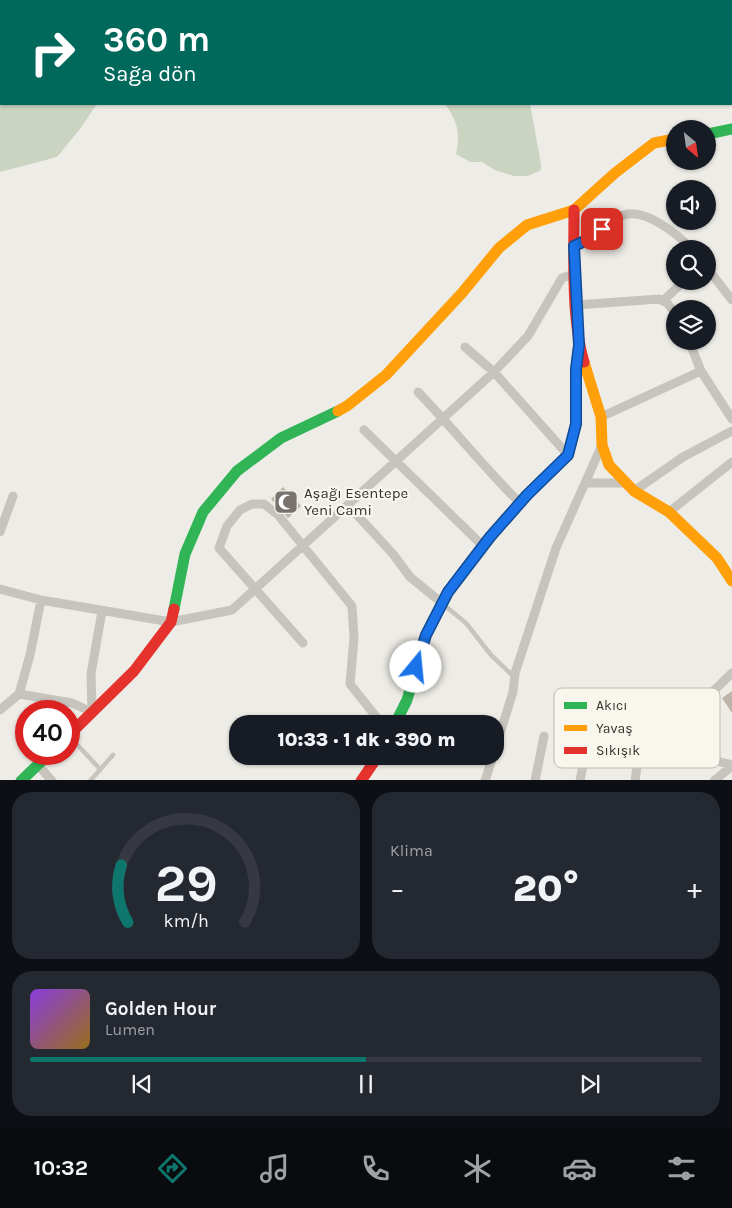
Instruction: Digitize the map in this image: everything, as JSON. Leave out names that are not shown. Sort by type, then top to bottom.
[{"type":"main road","points":[[716,132],[732,129]]},
{"type":"main road","points":[[80,725],[134,671],[171,622],[184,554],[203,512],[237,471],[281,438],[347,406],[386,375],[462,294],[500,248],[527,225],[574,210],[615,173],[654,143],[666,141]]},
{"type":"main road","points":[[400,715],[407,700],[426,635],[448,592],[483,546],[520,503],[568,455],[576,424],[576,369],[579,345],[574,274],[574,210]]},
{"type":"main road","points":[[579,345],[601,417],[602,445],[609,465],[630,487],[669,512],[718,558],[732,581]]},
{"type":"main road","points":[[21,780],[37,765]]},
{"type":"main road","points":[[361,780],[372,765]]},
{"type":"street","points":[[574,246],[587,240],[624,214],[645,216],[670,230],[681,240]]},
{"type":"street","points":[[0,590],[41,600],[171,622],[232,610],[494,372],[528,336],[562,278],[574,274]]},
{"type":"street","points":[[716,279],[732,300]]},
{"type":"street","points":[[663,301],[675,290]]},
{"type":"street","points":[[576,305],[648,299],[659,299],[666,304]]},
{"type":"street","points":[[465,347],[494,372],[568,455]]},
{"type":"street","points":[[693,350],[701,371],[732,419]]},
{"type":"street","points":[[601,417],[701,371]]},
{"type":"street","points":[[418,392],[520,503]]},
{"type":"street","points":[[364,430],[483,546]]},
{"type":"street","points":[[585,482],[630,487],[732,430]]},
{"type":"street","points":[[504,720],[513,692],[514,677],[556,548],[602,445]]},
{"type":"street","points":[[669,512],[732,462]]},
{"type":"street","points":[[0,532],[13,496]]},
{"type":"street","points":[[303,642],[219,548],[227,526],[240,510],[252,504],[264,504],[278,515],[352,606],[354,638],[350,684],[375,715]]},
{"type":"street","points":[[348,505],[394,554],[410,577],[442,603]]},
{"type":"street","points":[[0,710],[19,694],[30,656],[41,600]]},
{"type":"street","points":[[19,694],[72,703],[92,712],[91,674],[102,611]]},
{"type":"street","points":[[717,688],[732,673]]},
{"type":"street","points":[[536,780],[544,736]]},
{"type":"street","points":[[720,762],[732,766]]},
{"type":"street","points":[[39,765],[52,780]]},
{"type":"street","points":[[485,780],[490,765]]},
{"type":"street","points":[[714,780],[732,766]]},
{"type":"lane","points":[[442,603],[466,623],[491,655],[514,677]]},
{"type":"lane","points":[[80,748],[100,769]]},
{"type":"lane","points":[[90,780],[113,755]]},
{"type":"green space","points":[[0,105],[96,105],[57,157],[0,172]]},
{"type":"green space","points":[[446,105],[530,105],[541,170],[528,176],[514,176],[495,170],[482,162],[470,162],[456,154],[458,134],[452,116]]},
{"type":"building","name":"Aşağı Esentepe Yeni Cami","points":[[283,487],[301,506],[288,518],[271,499]]},
{"type":"building","points":[[732,691],[732,713],[722,698]]},
{"type":"traffic: fast","points":[[716,132],[732,129]]},
{"type":"traffic: fast","points":[[400,715],[407,700],[426,635],[448,592],[490,537],[527,495],[568,455],[576,424],[576,369],[579,345]]},
{"type":"traffic: fast","points":[[174,609],[185,554],[203,512],[237,471],[281,438],[338,411]]},
{"type":"traffic: fast","points":[[22,780],[38,765]]},
{"type":"traffic: slow","points":[[338,411],[386,375],[462,293],[499,248],[527,225],[574,210],[615,173],[654,143],[666,141]]},
{"type":"traffic: slow","points":[[584,362],[601,417],[602,445],[609,465],[634,491],[669,512],[717,558],[732,581]]},
{"type":"traffic: jam","points":[[574,210],[575,307],[584,362]]},
{"type":"traffic: jam","points":[[80,724],[134,671],[171,622],[174,609]]},
{"type":"traffic: jam","points":[[362,780],[372,765]]},
{"type":"place","name":"Aşağı Esentepe Yeni Cami","points":[[286,502]]},
{"type":"route","points":[[416,667],[426,635],[448,592],[490,537],[527,495],[568,455],[576,424],[576,369],[579,345],[574,246],[587,240],[602,229]]}]
